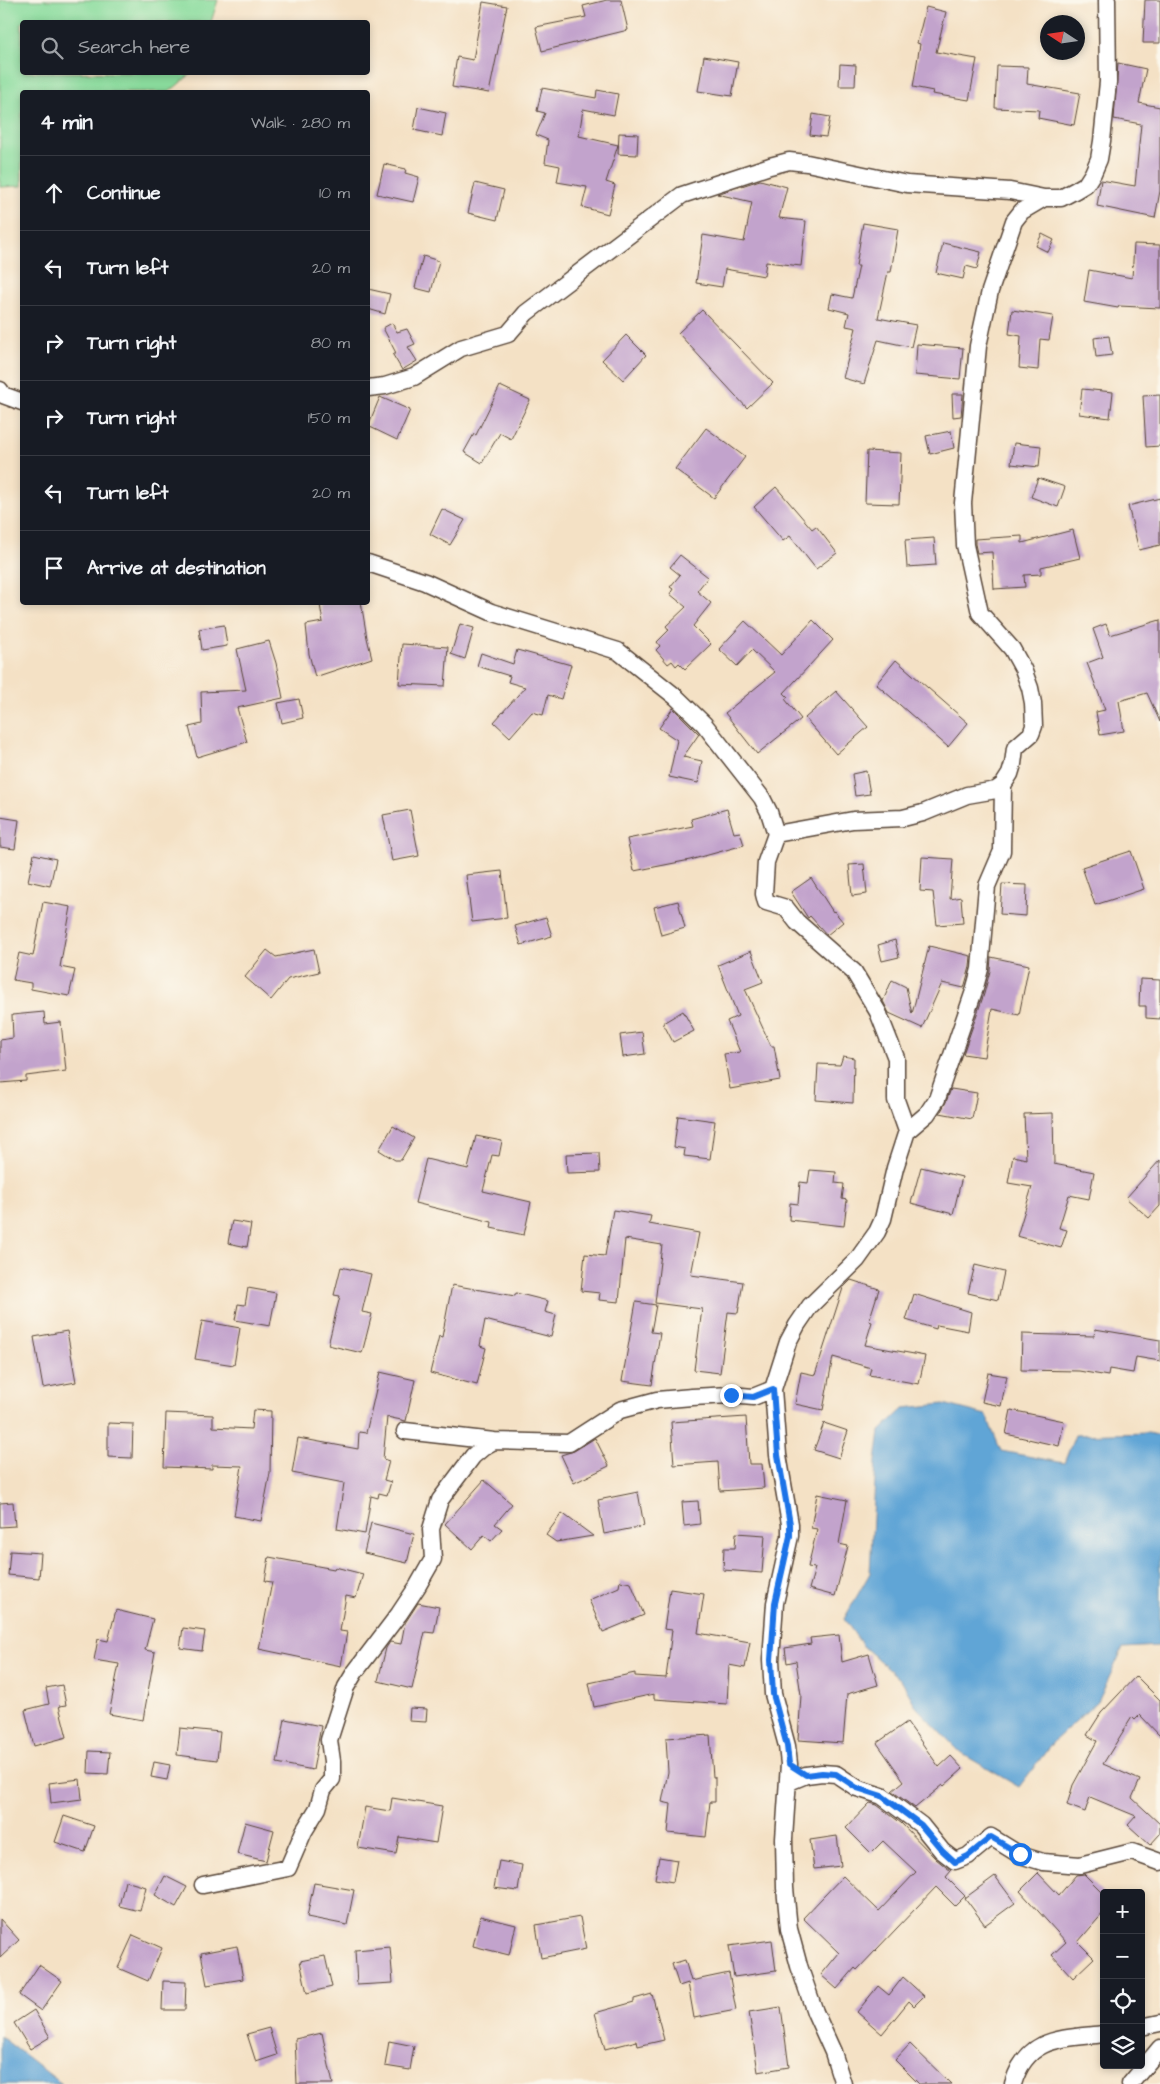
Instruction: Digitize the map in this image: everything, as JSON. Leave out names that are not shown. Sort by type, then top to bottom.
[{"type":"street","points":[[370,388],[385,386],[414,376],[461,348],[508,334],[526,313],[682,195],[770,166],[790,161],[907,184],[1010,191],[1044,198],[1061,198],[1086,184],[1099,159],[1108,82],[1108,0]]},
{"type":"street","points":[[843,2084],[833,2052],[815,2012],[788,1929],[784,1839],[789,1764],[787,1746],[773,1694],[771,1660],[775,1603],[790,1536],[790,1524],[778,1455],[773,1389],[788,1342],[797,1325],[810,1306],[857,1260],[877,1232],[883,1219],[907,1132],[927,1114],[937,1099],[980,969],[987,886],[1002,850],[1003,785],[1014,764],[1015,748],[1031,734],[1034,719],[1033,703],[1023,669],[1012,649],[980,613],[965,545],[963,503],[978,346],[990,291],[1014,221],[1022,211],[1044,198]]},
{"type":"street","points":[[1,397],[20,402]]},
{"type":"street","points":[[370,564],[425,582],[491,612],[618,651],[676,697],[704,724],[762,798],[774,822],[776,834],[766,862],[764,894],[766,902],[786,908],[798,922],[854,972],[878,1012],[896,1058],[896,1100],[907,1132]]},
{"type":"street","points":[[776,834],[853,820],[903,818],[923,813],[967,796],[996,790],[1003,785]]},
{"type":"street","points":[[405,1431],[494,1441],[569,1443],[620,1410],[657,1400],[731,1395],[753,1397],[773,1389]]},
{"type":"street","points":[[204,1885],[288,1868],[304,1831],[318,1808],[323,1790],[332,1779],[329,1740],[346,1687],[413,1593],[432,1558],[431,1529],[440,1500],[473,1456],[494,1441]]},
{"type":"street","points":[[789,1764],[806,1775]]},
{"type":"street","points":[[788,1782],[806,1775],[836,1774],[857,1788],[882,1796],[921,1825],[955,1862],[968,1856],[991,1837],[1020,1854],[1043,1862],[1080,1865],[1132,1852],[1160,1862]]},
{"type":"street","points":[[1145,2026],[1160,2023]]},
{"type":"street","points":[[1013,2084],[1022,2060],[1034,2049],[1046,2042],[1100,2035]]},
{"type":"street","points":[[1130,2084],[1160,2048]]},
{"type":"green space","points":[[0,0],[218,0],[212,20],[20,20],[20,75],[190,75],[171,90],[20,90],[20,186],[0,187]]},
{"type":"water","points":[[944,1404],[986,1415],[1001,1451],[1064,1463],[1075,1435],[1148,1433],[1160,1436],[1160,1646],[1123,1648],[1098,1701],[1054,1741],[1019,1787],[961,1753],[917,1708],[901,1680],[863,1646],[844,1619],[870,1573],[876,1461],[880,1431],[904,1408]]},
{"type":"water","points":[[0,2036],[62,2084],[0,2084]]},
{"type":"building","points":[[607,0],[621,0],[628,30],[542,51],[536,27],[586,17],[583,6]]},
{"type":"building","points":[[1145,0],[1160,0],[1160,43],[1143,43]]},
{"type":"building","points":[[483,2],[507,6],[489,93],[452,87],[457,57],[473,60]]},
{"type":"building","points":[[926,7],[946,12],[936,52],[977,59],[969,100],[932,94],[933,91],[913,87],[920,44],[917,43]]},
{"type":"building","points":[[704,56],[738,62],[732,96],[698,91]]},
{"type":"building","points":[[1118,63],[1146,69],[1139,103],[1160,107],[1160,191],[1155,218],[1097,206],[1101,180],[1135,186],[1141,124],[1114,119]]},
{"type":"building","points":[[840,64],[856,65],[855,86],[839,86]]},
{"type":"building","points":[[997,66],[1028,67],[1027,84],[1080,93],[1074,125],[1038,118],[1039,110],[995,108]]},
{"type":"building","points":[[542,88],[596,98],[597,90],[618,94],[614,115],[583,109],[579,136],[618,145],[606,182],[615,185],[608,214],[582,207],[587,187],[557,182],[560,166],[545,163],[548,140],[536,135],[545,113],[537,111]]},
{"type":"building","points":[[418,107],[446,113],[442,136],[414,130]]},
{"type":"building","points":[[813,114],[830,117],[826,137],[810,135]]},
{"type":"building","points":[[619,133],[638,134],[637,155],[618,154]]},
{"type":"building","points":[[384,164],[406,169],[405,173],[419,177],[413,202],[377,194]]},
{"type":"building","points":[[760,180],[787,187],[779,218],[806,221],[801,266],[766,262],[764,276],[725,269],[722,287],[696,283],[703,235],[744,242],[752,202],[717,194]]},
{"type":"building","points":[[475,183],[504,190],[497,220],[468,213]]},
{"type":"building","points":[[863,223],[898,229],[891,272],[888,272],[878,318],[916,325],[911,347],[878,340],[864,384],[843,378],[856,328],[846,326],[849,313],[829,308],[832,294],[852,298],[859,266],[856,266]]},
{"type":"building","points":[[1042,234],[1054,240],[1048,252],[1036,246]]},
{"type":"building","points":[[943,243],[981,252],[977,269],[966,266],[963,279],[936,273]]},
{"type":"building","points":[[1134,244],[1160,245],[1160,308],[1119,306],[1118,308],[1084,302],[1089,270],[1132,278]]},
{"type":"building","points":[[423,256],[439,261],[431,292],[415,288]]},
{"type":"building","points":[[370,289],[390,294],[385,314],[370,310]]},
{"type":"building","points":[[702,310],[773,383],[747,408],[678,333]]},
{"type":"building","points":[[1012,310],[1053,316],[1049,340],[1040,339],[1038,370],[1019,368],[1021,336],[1009,334]]},
{"type":"building","points":[[392,323],[397,332],[407,329],[415,344],[408,347],[417,361],[402,370],[393,355],[396,353],[383,328]]},
{"type":"building","points":[[626,335],[646,355],[623,380],[602,360]]},
{"type":"building","points":[[1109,336],[1112,355],[1096,357],[1094,338]]},
{"type":"building","points":[[917,344],[963,348],[960,379],[915,375]]},
{"type":"building","points":[[500,386],[530,400],[511,439],[500,433],[482,463],[464,452],[474,434],[476,435]]},
{"type":"building","points":[[1082,389],[1113,392],[1110,418],[1079,414]]},
{"type":"building","points":[[952,394],[963,394],[961,416],[953,417]]},
{"type":"building","points":[[1160,395],[1160,446],[1146,447],[1143,396]]},
{"type":"building","points":[[380,397],[410,410],[397,440],[370,427],[370,421]]},
{"type":"building","points":[[706,428],[745,457],[714,498],[675,469]]},
{"type":"building","points":[[951,431],[954,448],[930,454],[926,436]]},
{"type":"building","points":[[1014,443],[1041,446],[1039,467],[1011,464]]},
{"type":"building","points":[[867,451],[901,453],[899,504],[865,503]]},
{"type":"building","points":[[1038,478],[1065,487],[1058,507],[1031,497]]},
{"type":"building","points":[[776,487],[812,529],[816,526],[837,553],[816,569],[790,536],[783,541],[754,507]]},
{"type":"building","points":[[1160,498],[1160,545],[1139,550],[1128,506]]},
{"type":"building","points":[[442,509],[465,520],[450,545],[430,534]]},
{"type":"building","points":[[1073,530],[1080,558],[1041,567],[1041,574],[1024,575],[1025,587],[994,589],[992,552],[977,553],[975,544],[975,539],[1022,536],[1022,543]]},
{"type":"building","points":[[934,538],[936,565],[907,567],[905,540]]},
{"type":"building","points":[[680,555],[708,577],[697,591],[711,603],[693,626],[711,644],[685,669],[679,663],[676,666],[672,661],[668,664],[656,650],[660,646],[657,642],[669,630],[666,626],[686,607],[670,594],[673,589],[670,587],[680,575],[670,567]]},
{"type":"building","points":[[320,605],[362,605],[372,658],[315,677],[309,654],[306,625],[323,622]]},
{"type":"building","points":[[813,620],[833,640],[784,693],[788,697],[785,699],[801,719],[757,754],[725,713],[775,672],[752,650],[737,666],[719,649],[745,621],[781,655]]},
{"type":"building","points":[[1160,620],[1160,722],[1147,693],[1119,701],[1124,731],[1100,735],[1096,712],[1105,710],[1087,663],[1103,657],[1093,629],[1106,624],[1110,635]]},
{"type":"building","points":[[460,624],[474,628],[465,659],[451,654]]},
{"type":"building","points":[[224,625],[227,646],[202,650],[199,629]]},
{"type":"building","points":[[269,641],[276,663],[283,698],[237,708],[247,742],[197,757],[189,727],[202,724],[201,692],[246,690],[237,649]]},
{"type":"building","points":[[402,644],[448,647],[445,686],[399,684]]},
{"type":"building","points":[[517,650],[571,665],[561,699],[548,695],[543,715],[532,712],[510,737],[494,722],[525,687],[508,682],[510,676],[477,666],[481,653],[513,664]]},
{"type":"building","points":[[896,660],[968,723],[948,747],[876,684]]},
{"type":"building","points":[[836,691],[868,727],[836,754],[805,718]]},
{"type":"building","points":[[299,699],[303,718],[282,723],[278,703]]},
{"type":"building","points":[[673,708],[699,734],[683,757],[702,761],[698,783],[669,777],[677,740],[659,728]]},
{"type":"building","points":[[866,771],[870,794],[855,796],[852,774]]},
{"type":"building","points":[[727,809],[734,833],[740,832],[744,845],[690,860],[634,871],[627,839],[693,826],[691,819]]},
{"type":"building","points":[[410,810],[419,856],[392,861],[383,815]]},
{"type":"building","points":[[0,817],[19,820],[15,849],[0,847]]},
{"type":"building","points":[[1131,851],[1144,889],[1095,905],[1082,867]]},
{"type":"building","points":[[34,854],[56,859],[50,886],[28,881]]},
{"type":"building","points":[[922,857],[953,859],[950,899],[961,897],[963,923],[937,925],[933,892],[920,891]]},
{"type":"building","points":[[864,864],[867,894],[852,896],[849,865]]},
{"type":"building","points":[[502,871],[507,918],[472,922],[466,875]]},
{"type":"building","points":[[811,878],[833,912],[843,922],[827,935],[810,916],[808,918],[791,892]]},
{"type":"building","points":[[1002,884],[1027,885],[1026,916],[1000,914]]},
{"type":"building","points":[[678,901],[685,928],[661,935],[654,907]]},
{"type":"building","points":[[43,902],[71,907],[60,967],[75,970],[69,996],[31,989],[31,983],[13,980],[19,953],[33,956]]},
{"type":"building","points":[[546,917],[552,936],[521,945],[515,926]]},
{"type":"building","points":[[895,940],[899,957],[882,961],[878,945]]},
{"type":"building","points":[[929,946],[971,956],[964,988],[942,983],[922,1028],[889,1013],[883,1001],[892,980],[906,987],[912,1014]]},
{"type":"building","points":[[314,949],[319,972],[288,979],[271,1000],[245,977],[267,950],[276,957]]},
{"type":"building","points":[[751,951],[763,982],[745,989],[771,1046],[774,1046],[780,1080],[730,1089],[724,1054],[740,1052],[727,1021],[738,1016],[718,965]]},
{"type":"building","points":[[991,957],[1029,965],[1019,1015],[992,1009],[984,1057],[963,1054],[984,994],[990,971]]},
{"type":"building","points":[[1140,979],[1160,980],[1160,1019],[1146,1018],[1146,1006],[1139,1006]]},
{"type":"building","points":[[683,1011],[694,1031],[673,1042],[663,1023]]},
{"type":"building","points":[[44,1012],[45,1024],[61,1022],[66,1071],[26,1076],[26,1081],[0,1083],[0,1040],[13,1038],[12,1015]]},
{"type":"building","points":[[642,1032],[645,1054],[623,1057],[620,1035]]},
{"type":"building","points":[[843,1056],[854,1058],[853,1103],[816,1100],[818,1064],[840,1065]]},
{"type":"building","points":[[951,1089],[977,1093],[972,1119],[940,1113]]},
{"type":"building","points":[[1053,1113],[1054,1164],[1094,1172],[1089,1199],[1069,1195],[1059,1228],[1067,1230],[1061,1248],[1017,1236],[1032,1187],[1008,1183],[1013,1156],[1026,1159],[1024,1114]]},
{"type":"building","points":[[678,1116],[715,1121],[710,1159],[684,1156],[685,1149],[674,1147]]},
{"type":"building","points":[[393,1126],[414,1138],[401,1160],[395,1160],[379,1150]]},
{"type":"building","points":[[476,1136],[502,1141],[499,1156],[492,1155],[483,1191],[531,1202],[524,1235],[491,1228],[492,1222],[415,1203],[426,1159],[468,1169]]},
{"type":"building","points":[[599,1153],[600,1172],[567,1173],[566,1154]]},
{"type":"building","points":[[1160,1160],[1160,1206],[1149,1218],[1126,1198]]},
{"type":"building","points":[[921,1167],[962,1177],[953,1214],[911,1203]]},
{"type":"building","points":[[810,1170],[836,1172],[835,1183],[844,1184],[842,1199],[847,1200],[844,1226],[789,1220],[790,1203],[798,1204],[800,1182],[808,1183]]},
{"type":"building","points":[[613,1210],[651,1216],[649,1224],[699,1233],[691,1275],[743,1282],[738,1313],[728,1312],[720,1373],[694,1370],[702,1309],[655,1303],[662,1245],[625,1239],[619,1302],[599,1300],[600,1293],[581,1291],[585,1254],[605,1256]]},
{"type":"building","points":[[232,1221],[251,1224],[247,1247],[228,1243]]},
{"type":"building","points":[[975,1265],[1004,1272],[998,1300],[968,1293]]},
{"type":"building","points":[[341,1267],[371,1274],[362,1312],[372,1314],[362,1353],[328,1345],[340,1296],[334,1295]]},
{"type":"building","points":[[851,1280],[879,1289],[869,1321],[872,1322],[865,1345],[925,1356],[919,1384],[869,1375],[871,1368],[833,1357],[823,1410],[795,1404],[801,1372],[815,1375],[843,1288]]},
{"type":"building","points":[[452,1285],[515,1296],[516,1293],[548,1301],[545,1312],[556,1315],[551,1337],[485,1320],[480,1346],[486,1348],[477,1385],[430,1373],[439,1336],[442,1337]]},
{"type":"building","points":[[248,1288],[276,1293],[270,1326],[235,1320],[238,1304],[245,1305]]},
{"type":"building","points":[[914,1294],[971,1312],[968,1331],[937,1325],[936,1329],[906,1320]]},
{"type":"building","points":[[636,1302],[656,1305],[651,1332],[660,1333],[652,1385],[622,1381]]},
{"type":"building","points":[[202,1321],[240,1328],[234,1365],[195,1359]]},
{"type":"building","points":[[1095,1329],[1160,1340],[1160,1361],[1136,1357],[1133,1373],[1109,1369],[1108,1376],[1079,1371],[1021,1370],[1022,1334],[1094,1336]]},
{"type":"building","points":[[67,1331],[76,1382],[43,1388],[34,1337]]},
{"type":"building","points":[[380,1372],[415,1380],[406,1421],[387,1417],[383,1459],[389,1461],[384,1480],[391,1482],[387,1495],[379,1493],[378,1498],[371,1496],[365,1534],[337,1529],[344,1483],[292,1473],[298,1438],[358,1449],[359,1432],[366,1433]]},
{"type":"building","points":[[988,1373],[1007,1376],[1001,1406],[982,1402]]},
{"type":"building","points":[[253,1410],[271,1411],[270,1473],[261,1521],[234,1516],[242,1466],[212,1465],[212,1469],[164,1467],[166,1413],[213,1415],[213,1427],[251,1429]]},
{"type":"building","points":[[1011,1410],[1064,1421],[1059,1446],[1006,1434]]},
{"type":"building","points":[[746,1417],[749,1464],[762,1464],[764,1488],[720,1491],[718,1462],[674,1465],[671,1422]]},
{"type":"building","points":[[108,1423],[133,1424],[132,1458],[108,1457]]},
{"type":"building","points":[[824,1423],[848,1431],[839,1458],[814,1450]]},
{"type":"building","points":[[595,1438],[609,1466],[574,1483],[561,1455],[574,1451]]},
{"type":"building","points":[[484,1480],[512,1504],[495,1524],[502,1529],[491,1541],[484,1535],[472,1549],[445,1524]]},
{"type":"building","points":[[638,1492],[644,1526],[604,1534],[598,1500]]},
{"type":"building","points":[[817,1494],[847,1500],[839,1544],[848,1546],[835,1596],[809,1589],[815,1568],[808,1567],[817,1529],[811,1528]]},
{"type":"building","points":[[698,1501],[700,1524],[684,1526],[682,1502]]},
{"type":"building","points":[[13,1502],[15,1526],[0,1527],[0,1503]]},
{"type":"building","points":[[562,1513],[593,1536],[556,1542],[546,1535]]},
{"type":"building","points":[[371,1523],[414,1534],[407,1563],[364,1553]]},
{"type":"building","points":[[736,1533],[765,1535],[762,1573],[723,1570],[724,1548],[735,1548]]},
{"type":"building","points":[[10,1551],[41,1553],[39,1578],[8,1575]]},
{"type":"building","points":[[269,1557],[334,1569],[335,1567],[363,1574],[356,1598],[346,1596],[340,1631],[347,1632],[341,1666],[259,1649],[272,1582],[265,1581]]},
{"type":"building","points":[[620,1581],[631,1583],[644,1615],[603,1632],[589,1600],[619,1587]]},
{"type":"building","points":[[670,1589],[704,1594],[698,1633],[750,1642],[745,1668],[729,1665],[727,1704],[654,1699],[654,1694],[594,1707],[589,1683],[635,1673],[635,1676],[666,1678],[672,1630],[664,1629]]},
{"type":"building","points":[[418,1603],[439,1607],[434,1633],[425,1632],[412,1689],[378,1681],[386,1648],[390,1642],[401,1644],[405,1623]]},
{"type":"building","points":[[116,1610],[153,1619],[145,1650],[155,1652],[143,1720],[109,1714],[119,1664],[94,1660],[98,1639],[108,1641]]},
{"type":"building","points":[[183,1628],[205,1631],[202,1651],[180,1648]]},
{"type":"building","points":[[839,1635],[842,1662],[869,1654],[878,1685],[847,1694],[843,1743],[798,1740],[801,1695],[796,1661],[787,1663],[785,1648],[811,1644],[810,1638]]},
{"type":"building","points":[[1136,1676],[1160,1700],[1160,1736],[1140,1715],[1135,1720],[1132,1717],[1103,1764],[1140,1780],[1132,1798],[1160,1824],[1160,1834],[1150,1845],[1128,1825],[1136,1816],[1090,1797],[1085,1812],[1067,1805],[1073,1785],[1097,1741],[1087,1735],[1101,1713]]},
{"type":"building","points":[[62,1685],[66,1705],[59,1706],[67,1737],[34,1746],[25,1710],[49,1704],[46,1688]]},
{"type":"building","points":[[410,1708],[427,1709],[426,1722],[409,1721]]},
{"type":"building","points":[[285,1719],[321,1726],[313,1770],[277,1763]]},
{"type":"building","points":[[907,1722],[939,1767],[951,1756],[963,1769],[915,1808],[892,1791],[904,1781],[877,1743]]},
{"type":"building","points":[[180,1728],[220,1732],[217,1760],[177,1755]]},
{"type":"building","points":[[710,1735],[713,1777],[715,1777],[715,1802],[710,1802],[706,1837],[668,1833],[671,1804],[662,1802],[668,1772],[666,1738]]},
{"type":"building","points":[[89,1751],[110,1752],[108,1774],[88,1773]]},
{"type":"building","points":[[154,1762],[170,1765],[167,1780],[151,1777]]},
{"type":"building","points":[[80,1779],[82,1799],[51,1803],[49,1783]]},
{"type":"building","points":[[392,1798],[442,1806],[436,1843],[399,1837],[396,1854],[358,1848],[365,1807],[390,1811]]},
{"type":"building","points":[[870,1803],[877,1805],[901,1823],[936,1859],[951,1871],[946,1877],[965,1896],[955,1906],[936,1887],[857,1970],[855,1968],[837,1989],[821,1975],[839,1953],[803,1918],[843,1876],[879,1911],[916,1872],[883,1841],[871,1853],[846,1828]]},
{"type":"building","points":[[64,1816],[94,1826],[85,1852],[55,1842]]},
{"type":"building","points":[[245,1822],[274,1830],[266,1861],[237,1854]]},
{"type":"building","points":[[837,1836],[841,1866],[814,1869],[810,1840]]},
{"type":"building","points":[[659,1857],[677,1860],[673,1882],[655,1879]]},
{"type":"building","points":[[499,1861],[522,1865],[518,1891],[494,1888]]},
{"type":"building","points":[[1038,1873],[1059,1895],[1076,1875],[1084,1874],[1100,1890],[1100,1917],[1078,1942],[1094,1958],[1073,1978],[1052,1955],[1066,1942],[1020,1891]]},
{"type":"building","points":[[165,1876],[187,1887],[176,1907],[155,1895]]},
{"type":"building","points":[[995,1876],[1015,1903],[985,1925],[965,1898]]},
{"type":"building","points":[[125,1881],[146,1887],[140,1911],[119,1906]]},
{"type":"building","points":[[314,1883],[354,1890],[347,1925],[307,1917]]},
{"type":"building","points":[[480,1916],[516,1925],[509,1955],[473,1946]]},
{"type":"building","points":[[580,1917],[586,1949],[541,1958],[536,1925]]},
{"type":"building","points":[[0,1919],[19,1940],[0,1958]]},
{"type":"building","points":[[133,1935],[162,1948],[148,1981],[118,1968]]},
{"type":"building","points":[[772,1940],[776,1971],[734,1977],[729,1946]]},
{"type":"building","points":[[237,1946],[243,1979],[207,1985],[201,1953]]},
{"type":"building","points":[[390,1947],[393,1983],[357,1985],[355,1950]]},
{"type":"building","points":[[325,1956],[332,1987],[307,1993],[300,1961]]},
{"type":"building","points":[[685,1960],[691,1981],[729,1973],[736,2010],[694,2018],[688,1983],[679,1986],[672,1964]]},
{"type":"building","points":[[39,1965],[62,1981],[41,2011],[19,1995]]},
{"type":"building","points":[[903,1977],[924,1996],[914,2006],[909,2001],[882,2034],[857,2012],[878,1986],[889,1995]]},
{"type":"building","points":[[163,1981],[186,1982],[185,2010],[162,2010]]},
{"type":"building","points":[[652,1994],[664,2040],[638,2046],[637,2041],[605,2049],[595,2013],[634,2002],[634,1999]]},
{"type":"building","points":[[781,2007],[789,2067],[758,2072],[749,2012]]},
{"type":"building","points":[[34,2010],[50,2037],[30,2049],[14,2023]]},
{"type":"building","points":[[269,2028],[277,2055],[256,2062],[247,2034]]},
{"type":"building","points":[[322,2033],[333,2084],[297,2084],[295,2039]]},
{"type":"building","points":[[389,2041],[414,2046],[410,2070],[385,2066]]},
{"type":"building","points":[[910,2044],[951,2084],[919,2084],[895,2060]]},
{"type":"route","points":[[731,1395],[753,1397],[773,1389],[778,1455],[789,1512],[790,1536],[775,1603],[771,1660],[773,1694],[787,1746],[789,1764],[806,1775],[836,1774],[857,1788],[882,1796],[921,1825],[955,1862],[968,1856],[991,1837],[1020,1854]]}]
